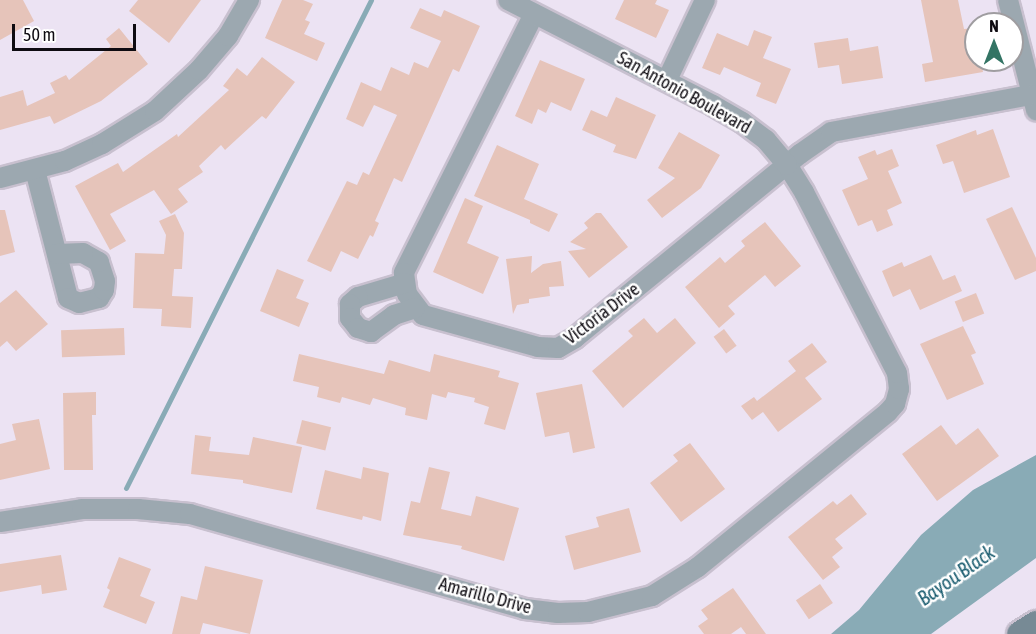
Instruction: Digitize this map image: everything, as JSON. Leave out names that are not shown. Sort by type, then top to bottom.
[{"type":"main road","points":[[1020,634],[1036,624]]},
{"type":"street","points":[[0,178],[65,161],[102,144],[155,111],[199,70],[228,36],[249,0]]},
{"type":"street","name":"San Antonio Boulevard","points":[[508,0],[667,80],[742,122],[766,140],[787,165],[804,192],[897,373],[899,389]]},
{"type":"street","points":[[667,80],[705,0]]},
{"type":"street","points":[[1008,0],[1034,103]]},
{"type":"street","points":[[405,283],[358,297],[350,304],[350,318],[358,328],[371,332],[394,315],[415,308],[407,294],[404,273],[534,14]]},
{"type":"street","name":"Victoria Drive","points":[[415,308],[423,315],[538,347],[558,348],[576,338],[787,165],[831,132],[1034,103]]},
{"type":"street","points":[[35,170],[57,254]]},
{"type":"street","name":"Amarillo Drive","points":[[0,522],[82,509],[138,509],[190,514],[525,609],[558,613],[588,612],[652,596],[698,567],[888,412],[895,404],[899,389]]},
{"type":"water","name":"Bayou Black","points":[[1036,455],[1036,558],[931,634],[831,634],[859,610],[921,535],[973,490]]},
{"type":"building","points":[[0,0],[23,0],[34,21],[0,40]]},
{"type":"building","points":[[138,0],[201,0],[169,43],[129,11]]},
{"type":"building","points":[[282,0],[303,0],[313,4],[305,20],[310,22],[304,34],[325,43],[317,61],[265,38]]},
{"type":"building","points":[[624,0],[657,0],[655,4],[669,10],[656,38],[615,19]]},
{"type":"building","points":[[921,0],[958,0],[964,29],[964,72],[983,72],[925,82],[922,64],[933,62]]},
{"type":"building","points":[[420,8],[441,17],[444,10],[480,26],[459,72],[453,69],[402,182],[394,178],[375,221],[379,223],[373,237],[370,235],[358,259],[341,251],[331,272],[307,261],[347,181],[357,185],[363,172],[369,175],[397,115],[374,105],[363,127],[346,119],[361,82],[381,91],[391,67],[409,75],[414,62],[428,68],[441,41],[410,28]]},
{"type":"building","points":[[119,28],[148,64],[101,101],[54,124],[50,116],[0,130],[0,97],[23,90],[27,106],[55,93],[50,83],[66,75],[69,80],[111,46],[106,39]]},
{"type":"building","points":[[754,30],[772,37],[763,58],[791,69],[776,104],[756,96],[761,83],[724,67],[720,75],[702,68],[717,33],[748,46]]},
{"type":"building","points":[[848,38],[850,51],[878,46],[883,78],[842,84],[839,65],[818,68],[814,43]]},
{"type":"building","points":[[262,57],[295,82],[266,119],[262,116],[225,150],[221,145],[199,166],[203,172],[178,189],[188,202],[171,214],[154,190],[110,214],[126,241],[110,250],[75,186],[118,163],[123,172],[177,134],[178,137],[229,90],[223,86],[237,68],[247,76]]},
{"type":"building","points":[[540,60],[585,79],[571,111],[551,102],[546,113],[538,109],[532,124],[515,116]]},
{"type":"building","points":[[616,97],[656,115],[636,159],[613,152],[616,145],[582,130],[591,110],[607,117]]},
{"type":"building","points":[[993,129],[1010,177],[964,193],[953,161],[943,164],[936,145],[976,130],[977,135]]},
{"type":"building","points":[[679,132],[720,155],[701,188],[662,218],[647,200],[675,178],[658,168]]},
{"type":"building","points":[[497,145],[539,164],[524,199],[558,214],[549,232],[530,223],[530,220],[474,196]]},
{"type":"building","points":[[892,149],[899,166],[888,171],[902,203],[887,210],[893,225],[877,232],[872,220],[858,226],[842,190],[868,179],[858,157],[875,150],[877,155]]},
{"type":"building","points":[[465,198],[483,206],[467,243],[499,257],[483,294],[433,272]]},
{"type":"building","points":[[1012,207],[1036,258],[1036,271],[1015,280],[986,219]]},
{"type":"building","points":[[0,210],[5,210],[15,252],[0,256]]},
{"type":"building","points":[[596,213],[601,213],[628,247],[589,278],[568,251],[586,249],[570,242],[588,228],[584,223]]},
{"type":"building","points":[[175,214],[184,233],[182,269],[174,269],[172,296],[193,297],[191,328],[161,326],[162,309],[133,308],[135,253],[164,254],[166,235],[159,221]]},
{"type":"building","points":[[765,222],[801,266],[775,287],[765,275],[728,306],[735,314],[719,328],[685,287],[720,257],[725,263],[745,246],[741,241]]},
{"type":"building","points":[[931,255],[943,280],[955,275],[962,291],[920,310],[910,289],[893,297],[882,271],[902,262],[904,267]]},
{"type":"building","points":[[532,256],[531,273],[543,264],[561,261],[564,286],[549,287],[550,296],[529,299],[529,303],[517,305],[513,314],[506,259]]},
{"type":"building","points":[[277,269],[304,280],[296,298],[309,303],[299,327],[260,311]]},
{"type":"building","points":[[16,290],[48,324],[16,351],[7,341],[0,347],[0,303]]},
{"type":"building","points":[[976,293],[984,313],[963,322],[955,302]]},
{"type":"building","points":[[644,318],[657,333],[675,318],[696,343],[623,408],[592,371],[633,336],[628,331]]},
{"type":"building","points":[[963,326],[976,353],[971,355],[984,384],[947,400],[920,344]]},
{"type":"building","points":[[124,328],[125,355],[62,357],[61,330]]},
{"type":"building","points":[[724,329],[737,346],[726,354],[714,337]]},
{"type":"building","points":[[812,343],[827,362],[805,378],[822,399],[778,432],[763,412],[752,420],[741,406],[754,397],[757,401],[796,371],[788,361]]},
{"type":"building","points":[[299,354],[384,374],[389,360],[430,372],[434,354],[500,371],[498,377],[519,383],[505,430],[484,424],[489,407],[474,402],[475,398],[448,392],[446,398],[432,394],[427,420],[405,415],[406,408],[373,398],[370,405],[342,397],[340,403],[317,397],[319,387],[293,381]]},
{"type":"building","points":[[582,384],[595,448],[573,453],[569,432],[545,437],[536,393]]},
{"type":"building","points":[[96,392],[96,415],[92,415],[93,470],[64,470],[63,393]]},
{"type":"building","points":[[39,419],[50,469],[0,480],[0,444],[16,440],[12,424]]},
{"type":"building","points":[[302,420],[331,427],[325,451],[296,443]]},
{"type":"building","points":[[941,425],[956,445],[978,428],[999,456],[937,501],[902,454]]},
{"type":"building","points":[[195,435],[211,437],[209,451],[249,455],[253,437],[302,447],[292,493],[243,483],[243,480],[191,474]]},
{"type":"building","points":[[690,443],[725,489],[681,522],[650,483],[678,461],[673,455]]},
{"type":"building","points":[[363,467],[389,473],[381,521],[363,516],[362,520],[316,509],[325,470],[361,479]]},
{"type":"building","points":[[429,467],[450,472],[441,509],[471,516],[476,496],[519,508],[504,561],[461,549],[462,546],[403,535],[411,501],[420,503]]},
{"type":"building","points":[[851,494],[867,514],[835,539],[843,548],[832,557],[840,567],[823,580],[788,537],[833,501],[837,505]]},
{"type":"building","points":[[629,508],[641,552],[574,570],[565,536],[599,527],[596,517]]},
{"type":"building","points":[[61,555],[67,590],[42,594],[41,585],[0,592],[0,564]]},
{"type":"building","points":[[119,557],[151,569],[140,596],[155,602],[146,624],[103,607],[110,590],[107,588]]},
{"type":"building","points":[[205,566],[263,580],[250,634],[203,623],[200,634],[172,634],[181,596],[197,600]]},
{"type":"building","points":[[820,584],[833,603],[809,619],[796,600]]},
{"type":"building","points":[[733,588],[766,634],[746,634],[741,627],[731,634],[704,634],[698,626],[708,619],[701,610]]},
{"type":"waterway","points":[[126,488],[371,0]]}]
